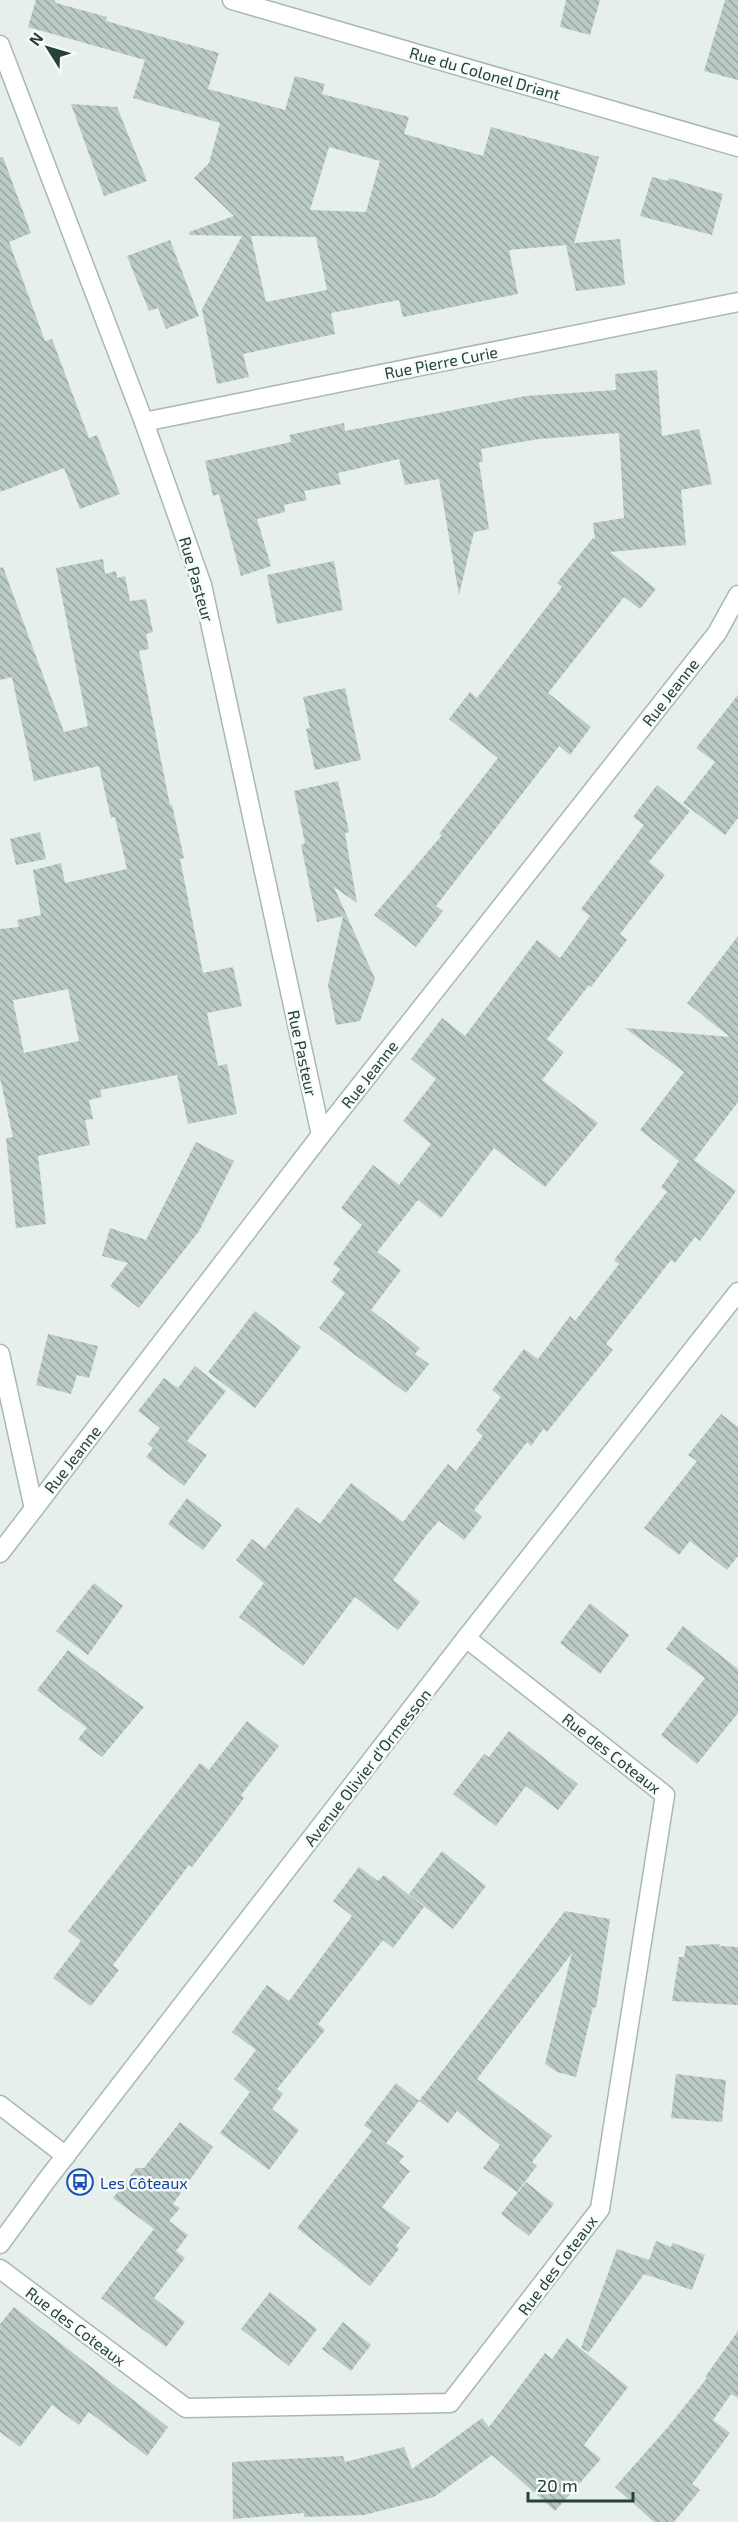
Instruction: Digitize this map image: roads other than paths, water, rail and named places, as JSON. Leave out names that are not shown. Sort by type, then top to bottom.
[{"type":"street","name":"Rue du Colonel Driant","points":[[232,0],[738,147]]},
{"type":"street","name":"Rue Pasteur","points":[[0,45],[144,422],[202,585],[321,1135]]},
{"type":"street","name":"Rue Pierre Curie","points":[[144,422],[738,302]]},
{"type":"street","name":"Rue Jeanne","points":[[0,1553],[321,1135],[717,633],[738,596]]},
{"type":"street","name":"Avenue Olivier d'Ormesson","points":[[0,2244],[466,1638],[738,1292]]},
{"type":"street","points":[[0,1354],[34,1509]]},
{"type":"street","name":"Rue des Coteaux","points":[[0,2269],[186,2408],[450,2403],[600,2209],[666,1795],[466,1638]]},
{"type":"street","points":[[0,2105],[66,2156]]},
{"type":"place","name":"Les Côteaux","points":[[80,2182]]}]
